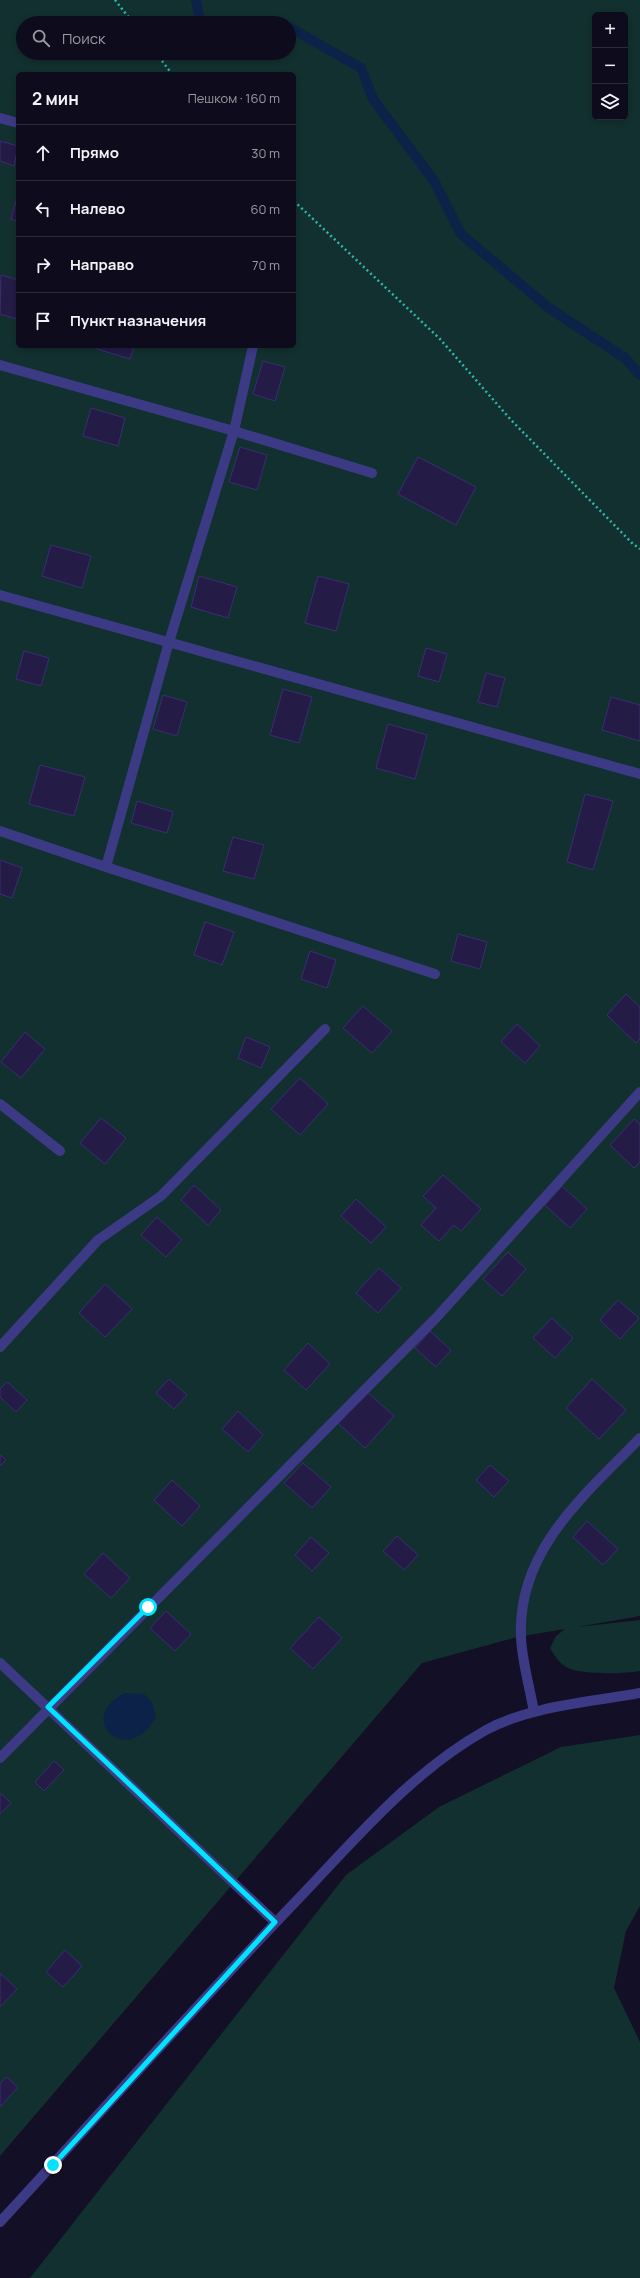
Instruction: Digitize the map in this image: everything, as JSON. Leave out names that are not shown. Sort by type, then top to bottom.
[{"type":"street","points":[[0,118],[16,122]]},
{"type":"street","points":[[106,867],[169,642],[234,431],[253,348]]},
{"type":"street","points":[[0,365],[234,431],[372,472]]},
{"type":"street","points":[[0,595],[640,774]]},
{"type":"street","points":[[0,831],[435,974]]},
{"type":"street","points":[[0,1347],[98,1240],[161,1196],[325,1028]]},
{"type":"street","points":[[0,1758],[48,1707],[436,1318],[640,1092]]},
{"type":"street","points":[[0,1104],[60,1151]]},
{"type":"street","points":[[534,1712],[521,1637],[524,1599],[531,1573],[545,1544],[562,1519],[640,1438]]},
{"type":"street","points":[[0,1663],[275,1922]]},
{"type":"street","points":[[0,2222],[275,1922],[402,1790],[441,1758],[488,1729],[534,1712],[640,1693]]},
{"type":"path","points":[[115,0],[128,16]]},
{"type":"path","points":[[161,60],[170,72]]},
{"type":"path","points":[[296,203],[440,339],[511,420],[632,543],[640,549]]},
{"type":"green space","points":[[0,0],[640,0],[640,1616],[577,1627],[640,1620],[640,1671],[624,1673],[591,1673],[572,1670],[566,1667],[559,1661],[550,1648],[556,1636],[565,1629],[517,1637],[422,1663],[0,2156]]},
{"type":"green space","points":[[640,1735],[640,1906],[626,1931],[614,1988],[640,2042],[640,2278],[30,2278],[346,1875],[439,1807],[561,1747]]},
{"type":"water","points":[[125,1693],[144,1694],[152,1702],[156,1717],[144,1732],[132,1739],[120,1739],[110,1734],[105,1726],[104,1715],[110,1704]]},
{"type":"building","points":[[0,141],[16,145],[14,166],[0,161]]},
{"type":"building","points":[[16,201],[16,221],[11,219]]},
{"type":"building","points":[[1,275],[16,279],[16,319],[0,314]]},
{"type":"building","points":[[97,348],[133,348],[130,359]]},
{"type":"building","points":[[263,361],[285,367],[275,401],[253,394]]},
{"type":"building","points":[[91,408],[125,418],[118,446],[83,436]]},
{"type":"building","points":[[240,447],[267,455],[257,490],[229,482]]},
{"type":"building","points":[[418,457],[476,487],[456,525],[398,494]]},
{"type":"building","points":[[51,545],[91,556],[82,588],[42,576]]},
{"type":"building","points":[[199,576],[237,587],[228,618],[191,607]]},
{"type":"building","points":[[318,576],[349,584],[336,631],[305,623]]},
{"type":"building","points":[[426,648],[447,654],[439,682],[418,676]]},
{"type":"building","points":[[24,651],[49,658],[41,686],[16,679]]},
{"type":"building","points":[[486,673],[505,678],[497,707],[478,702]]},
{"type":"building","points":[[283,689],[312,697],[299,743],[270,735]]},
{"type":"building","points":[[163,695],[187,702],[177,736],[153,729]]},
{"type":"building","points":[[611,697],[640,705],[640,741],[602,730]]},
{"type":"building","points":[[388,724],[427,735],[415,779],[376,768]]},
{"type":"building","points":[[40,765],[85,777],[74,816],[29,804]]},
{"type":"building","points":[[585,794],[613,801],[593,870],[567,862]]},
{"type":"building","points":[[137,801],[173,812],[167,833],[131,823]]},
{"type":"building","points":[[233,837],[264,845],[254,879],[223,871]]},
{"type":"building","points":[[0,860],[22,868],[12,898],[0,894]]},
{"type":"building","points":[[205,922],[234,932],[222,965],[194,955]]},
{"type":"building","points":[[458,934],[487,942],[480,969],[451,961]]},
{"type":"building","points":[[310,951],[336,960],[327,988],[301,979]]},
{"type":"building","points":[[626,994],[640,1007],[640,1039],[636,1043],[607,1015]]},
{"type":"building","points":[[363,1006],[392,1031],[372,1053],[343,1028]]},
{"type":"building","points":[[517,1024],[540,1046],[525,1063],[501,1042]]},
{"type":"building","points":[[25,1032],[45,1049],[21,1078],[1,1062]]},
{"type":"building","points":[[246,1037],[270,1047],[261,1068],[238,1058]]},
{"type":"building","points":[[300,1078],[328,1104],[300,1135],[271,1109]]},
{"type":"building","points":[[101,1118],[126,1138],[105,1164],[80,1143]]},
{"type":"building","points":[[634,1119],[640,1124],[640,1162],[634,1168],[610,1145]]},
{"type":"building","points":[[443,1175],[481,1209],[461,1231],[454,1225],[439,1241],[421,1225],[436,1208],[423,1196]]},
{"type":"building","points":[[194,1185],[221,1210],[208,1225],[181,1200]]},
{"type":"building","points":[[562,1186],[587,1209],[570,1228],[545,1205]]},
{"type":"building","points":[[356,1199],[386,1227],[371,1243],[341,1216]]},
{"type":"building","points":[[157,1217],[182,1240],[166,1257],[141,1235]]},
{"type":"building","points":[[508,1252],[526,1269],[502,1296],[483,1279]]},
{"type":"building","points":[[379,1268],[401,1288],[378,1313],[356,1293]]},
{"type":"building","points":[[105,1284],[132,1309],[105,1337],[79,1313]]},
{"type":"building","points":[[618,1300],[639,1318],[620,1339],[600,1320]]},
{"type":"building","points":[[552,1318],[573,1338],[555,1358],[533,1338]]},
{"type":"building","points":[[430,1331],[451,1350],[436,1367],[415,1348]]},
{"type":"building","points":[[308,1343],[330,1364],[306,1390],[284,1370]]},
{"type":"building","points":[[169,1379],[187,1395],[174,1409],[156,1393]]},
{"type":"building","points":[[592,1379],[626,1410],[599,1439],[566,1408]]},
{"type":"building","points":[[7,1382],[27,1400],[16,1412],[0,1397],[0,1389]]},
{"type":"building","points":[[367,1392],[394,1416],[365,1448],[338,1423]]},
{"type":"building","points":[[238,1411],[263,1435],[248,1452],[222,1429]]},
{"type":"building","points":[[0,1455],[6,1460],[0,1466]]},
{"type":"building","points":[[303,1463],[331,1487],[312,1508],[284,1483]]},
{"type":"building","points":[[490,1465],[509,1481],[494,1497],[476,1480]]},
{"type":"building","points":[[172,1480],[200,1506],[182,1526],[154,1500]]},
{"type":"building","points":[[587,1521],[618,1549],[603,1565],[573,1537]]},
{"type":"building","points":[[397,1536],[418,1555],[404,1570],[383,1551]]},
{"type":"building","points":[[311,1537],[329,1553],[312,1571],[295,1555]]},
{"type":"building","points":[[103,1553],[130,1578],[111,1598],[84,1574]]},
{"type":"building","points":[[166,1611],[191,1634],[175,1651],[150,1628]]},
{"type":"building","points":[[319,1617],[342,1638],[313,1669],[290,1648]]},
{"type":"building","points":[[54,1761],[64,1770],[44,1791],[35,1782]]},
{"type":"building","points":[[0,1793],[11,1803],[0,1814]]},
{"type":"building","points":[[65,1950],[82,1966],[63,1987],[46,1972]]},
{"type":"building","points":[[0,1973],[17,1989],[0,2007]]},
{"type":"building","points":[[6,2077],[18,2087],[0,2107],[0,2084]]},
{"type":"waterway","points":[[196,0],[199,16]]},
{"type":"waterway","points":[[296,31],[361,68],[373,99],[434,181],[461,234],[549,308],[625,358],[640,375]]},
{"type":"route","points":[[53,2165],[275,1922],[48,1707],[148,1607]]}]
